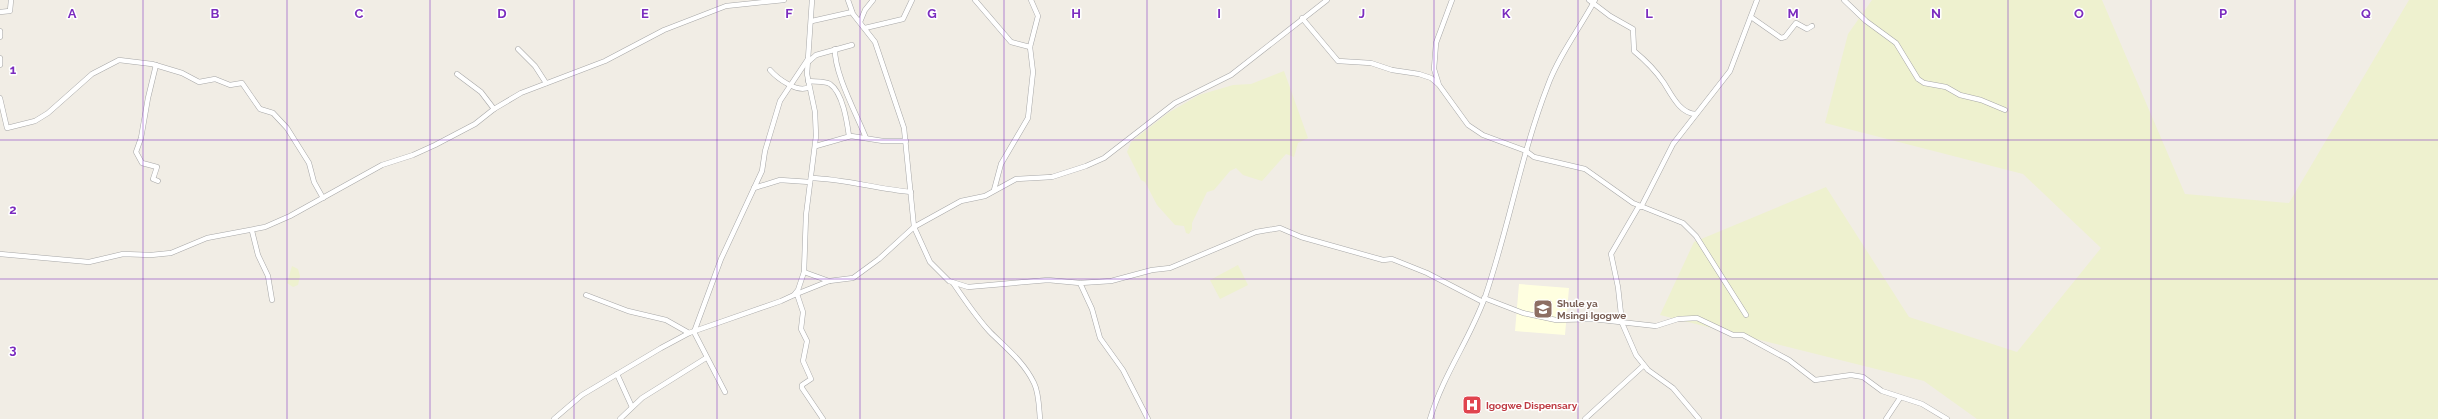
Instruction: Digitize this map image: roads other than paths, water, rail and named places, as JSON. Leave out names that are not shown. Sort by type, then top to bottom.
[{"type":"street","points":[[0,12],[10,11],[11,0]]},
{"type":"street","points":[[0,254],[89,262],[122,254],[151,255],[171,253],[207,238],[252,230],[290,216],[382,165],[414,155],[435,145],[475,124],[494,109],[521,93],[605,61],[664,30],[726,6],[784,0]]},
{"type":"street","points":[[795,295],[802,282],[804,272],[806,215],[816,146],[816,124],[808,84],[812,0]]},
{"type":"street","points":[[848,0],[852,12],[875,42],[904,128],[914,227],[930,262],[939,273],[953,283],[982,323],[1010,350],[1030,376],[1036,391],[1040,419]]},
{"type":"street","points":[[860,22],[865,10],[873,0]]},
{"type":"street","points":[[865,28],[903,19],[912,0]]},
{"type":"street","points":[[975,0],[1011,42],[1030,47]]},
{"type":"street","points":[[994,190],[1001,164],[1028,118],[1033,72],[1030,47],[1038,16],[1031,0]]},
{"type":"street","points":[[554,419],[582,395],[692,333],[830,281],[853,278],[879,259],[914,227],[956,203],[985,196],[1016,179],[1052,177],[1071,172],[1104,158],[1176,103],[1231,75],[1302,18],[1327,0]]},
{"type":"street","points":[[1439,85],[1434,69],[1434,52],[1452,0]]},
{"type":"street","points":[[1589,0],[1595,1],[1610,16],[1633,29],[1634,51],[1647,62],[1663,82],[1668,93],[1687,112],[1696,114]]},
{"type":"street","points":[[1699,419],[1673,388],[1643,366],[1636,355],[1622,322],[1618,287],[1611,254],[1640,206],[1674,144],[1730,71],[1757,0]]},
{"type":"street","points":[[1844,0],[1866,20],[1896,43],[1918,79],[1924,83],[1946,87],[1960,95],[1981,100],[2005,110]]},
{"type":"street","points":[[1430,419],[1449,369],[1484,300],[1508,223],[1526,151],[1548,82],[1595,1]]},
{"type":"street","points":[[812,21],[852,12]]},
{"type":"street","points":[[1751,17],[1781,38],[1786,37],[1796,23],[1807,29],[1812,26]]},
{"type":"street","points":[[1302,18],[1338,61],[1372,63],[1392,70],[1419,74],[1431,78],[1439,85],[1472,129],[1526,151],[1534,157],[1586,169],[1640,206],[1683,223],[1690,228],[1746,315]]},
{"type":"street","points":[[0,31],[0,37]]},
{"type":"street","points":[[692,333],[715,273],[762,171],[765,151],[780,101],[790,84],[808,61],[816,55],[852,45]]},
{"type":"street","points":[[518,49],[535,66],[546,83]]},
{"type":"street","points":[[835,49],[836,62],[842,81],[866,138]]},
{"type":"street","points":[[0,58],[0,65]]},
{"type":"street","points":[[0,98],[7,128],[34,121],[48,113],[55,104],[63,100],[92,74],[119,60],[156,65],[182,73],[199,82],[215,80],[230,85],[244,84],[260,109],[273,113],[287,128],[309,163],[314,182],[323,198]]},
{"type":"street","points":[[156,65],[136,156],[142,163],[157,166],[153,179],[158,181]]},
{"type":"street","points":[[770,70],[790,84],[803,89],[811,97]]},
{"type":"street","points":[[457,74],[481,92],[494,109]]},
{"type":"street","points":[[803,89],[808,84],[826,83],[831,85],[843,107],[850,136]]},
{"type":"street","points":[[816,146],[850,136],[883,141],[906,141]]},
{"type":"street","points":[[754,188],[780,180],[811,180],[831,178],[878,189],[911,192]]},
{"type":"street","points":[[953,283],[968,287],[1048,280],[1080,283],[1111,281],[1152,270],[1170,268],[1256,232],[1280,228],[1313,240],[1383,260],[1392,259],[1427,273],[1484,300],[1547,319],[1593,319],[1656,326],[1678,319],[1697,318],[1733,335],[1743,336],[1789,360],[1815,380],[1858,375],[1882,391],[1922,404],[1947,419]]},
{"type":"street","points":[[252,230],[258,255],[268,276],[272,300]]},
{"type":"street","points":[[804,272],[830,281]]},
{"type":"street","points":[[1080,283],[1092,309],[1100,338],[1124,370],[1148,419]]},
{"type":"street","points":[[586,295],[628,312],[666,320],[692,333],[725,392]]},
{"type":"street","points":[[795,295],[803,312],[801,329],[807,341],[804,361],[810,380],[802,385],[802,388],[823,419]]},
{"type":"street","points":[[620,419],[632,407],[661,385],[676,379],[706,358]]},
{"type":"street","points":[[1585,419],[1643,366]]},
{"type":"street","points":[[617,374],[632,407]]},
{"type":"street","points":[[1886,419],[1900,398]]},
{"type":"place","name":"Shule ya Msingi Igogwe","points":[[1543,309]]},
{"type":"place","name":"Igogwe Dispensary","points":[[1472,405]]}]
